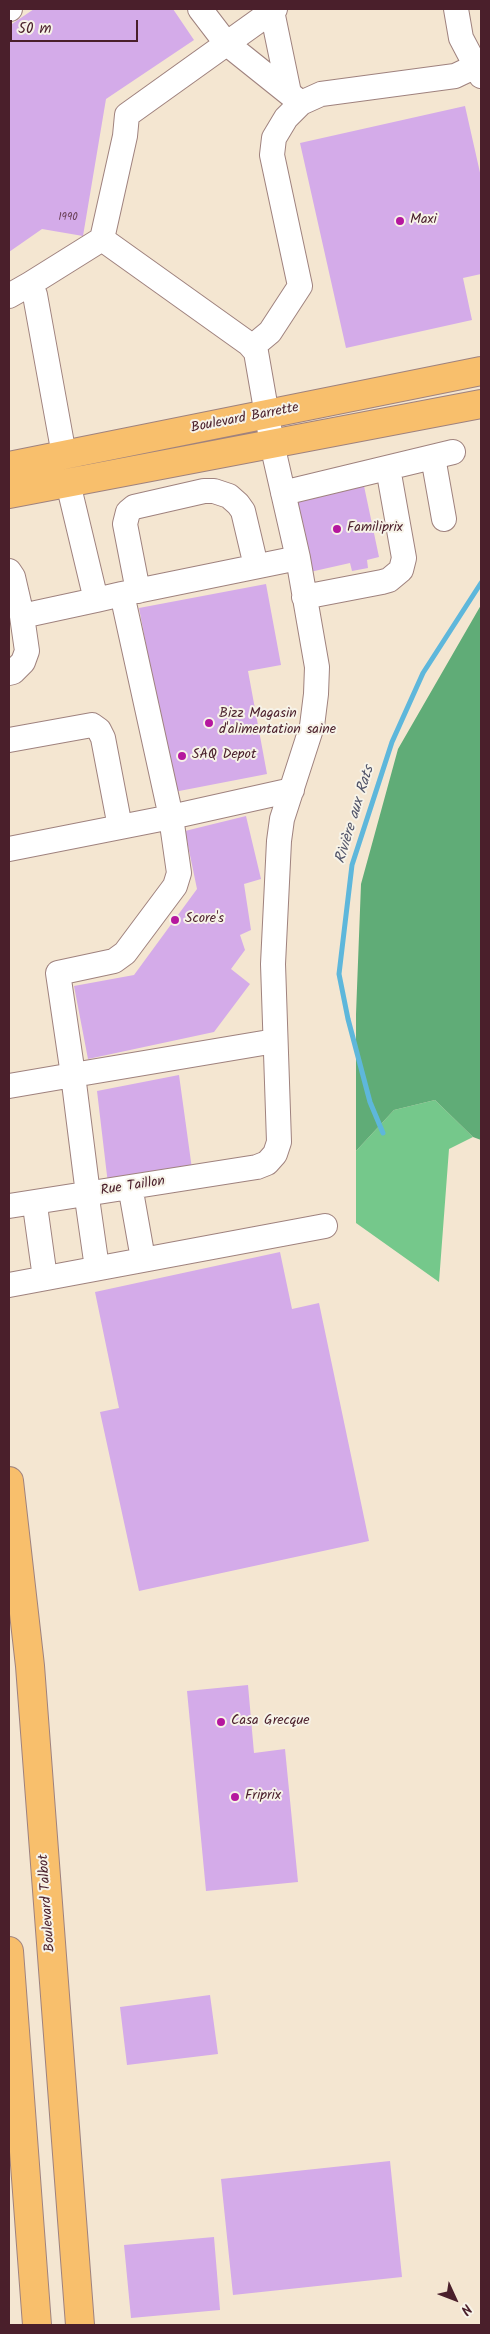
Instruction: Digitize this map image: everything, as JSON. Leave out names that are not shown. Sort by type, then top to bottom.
[{"type":"main road","name":"Boulevard Barrette","points":[[9,466],[481,371]]},
{"type":"main road","points":[[9,494],[481,404]]},
{"type":"main road","name":"Boulevard Talbot","points":[[9,1481],[30,1666],[80,2325]]},
{"type":"main road","points":[[9,1952],[18,2181],[37,2325]]},
{"type":"street","points":[[200,9],[226,43],[295,98],[479,71],[461,38],[456,9]]},
{"type":"street","points":[[9,296],[102,239],[125,136],[127,115],[273,10],[295,98],[274,138],[272,155],[300,286],[270,332],[252,347]]},
{"type":"street","points":[[9,1086],[275,1041],[273,964],[279,841],[282,819],[312,726],[316,694],[317,667],[298,558],[272,444],[256,352],[252,347],[102,239]]},
{"type":"street","points":[[30,284],[35,295],[64,455]]},
{"type":"street","points":[[283,493],[443,455],[444,520]]},
{"type":"street","points":[[304,597],[382,582],[389,580],[401,570],[404,558],[388,468]]},
{"type":"street","points":[[68,483],[96,600]]},
{"type":"street","points":[[97,1268],[73,1074],[58,973],[114,961],[125,953],[176,886],[179,874],[171,817],[130,593],[125,524],[128,512],[134,507],[204,491],[214,491],[230,496],[243,510],[256,566]]},
{"type":"street","points":[[22,616],[298,558]]},
{"type":"street","points":[[9,571],[13,577],[22,616],[27,651],[23,662],[13,672],[9,673]]},
{"type":"street","points":[[9,740],[92,725],[99,730],[103,738],[120,827]]},
{"type":"street","points":[[9,849],[171,817],[292,790]]},
{"type":"street","name":"Rue Taillon","points":[[9,1206],[88,1199],[257,1167],[267,1163],[275,1154],[279,1142],[275,1041]]},
{"type":"street","points":[[132,1197],[143,1260]]},
{"type":"street","points":[[36,1213],[45,1278]]},
{"type":"street","points":[[9,1285],[326,1226]]},
{"type":"green space","points":[[481,605],[481,1140],[473,1137],[435,1100],[394,1110],[356,1151],[356,1014],[361,884],[398,749]]},
{"type":"green space","points":[[435,1100],[473,1137],[449,1149],[439,1282],[356,1223],[356,1151],[394,1110]]},
{"type":"building","points":[[34,9],[173,9],[194,40],[106,99],[83,236],[42,229],[9,252],[9,26]]},
{"type":"building","name":"Maxi","points":[[465,106],[481,177],[481,274],[463,278],[472,320],[346,348],[300,143]]},
{"type":"building","name":"Familiprix","points":[[364,486],[379,557],[367,560],[368,568],[352,571],[350,563],[310,572],[295,500]]},
{"type":"building","name":"Bizz Magasin d'alimentation saine","points":[[266,584],[281,665],[248,671],[267,774],[174,792],[139,608]]},
{"type":"building","points":[[246,816],[261,879],[244,884],[251,930],[240,935],[245,950],[231,969],[250,984],[214,1032],[88,1059],[74,986],[134,975],[197,889],[185,831]]},
{"type":"building","points":[[179,1075],[192,1169],[108,1184],[97,1091]]},
{"type":"building","points":[[280,1252],[292,1309],[319,1303],[369,1541],[139,1591],[100,1412],[119,1408],[95,1292]]},
{"type":"building","points":[[248,1685],[254,1753],[285,1749],[298,1882],[206,1891],[187,1691]]},
{"type":"building","points":[[210,1995],[218,2054],[127,2065],[120,2007]]},
{"type":"building","points":[[390,2161],[402,2277],[233,2295],[221,2179]]},
{"type":"building","points":[[214,2237],[220,2310],[131,2318],[124,2245]]},
{"type":"waterway","name":"Rivière aux Rats","points":[[383,1133],[370,1102],[348,1019],[339,974],[352,865],[392,742],[423,673],[481,583]]},
{"type":"place","name":"Maxi","points":[[400,221]]},
{"type":"place","name":"Familiprix","points":[[337,529]]},
{"type":"place","name":"Bizz Magasin d'alimentation saine","points":[[209,723]]},
{"type":"place","name":"SAQ Depot","points":[[182,756]]},
{"type":"place","name":"Score's","points":[[175,920]]},
{"type":"place","name":"Casa Grecque","points":[[221,1722]]},
{"type":"place","name":"Friprix","points":[[235,1797]]}]
